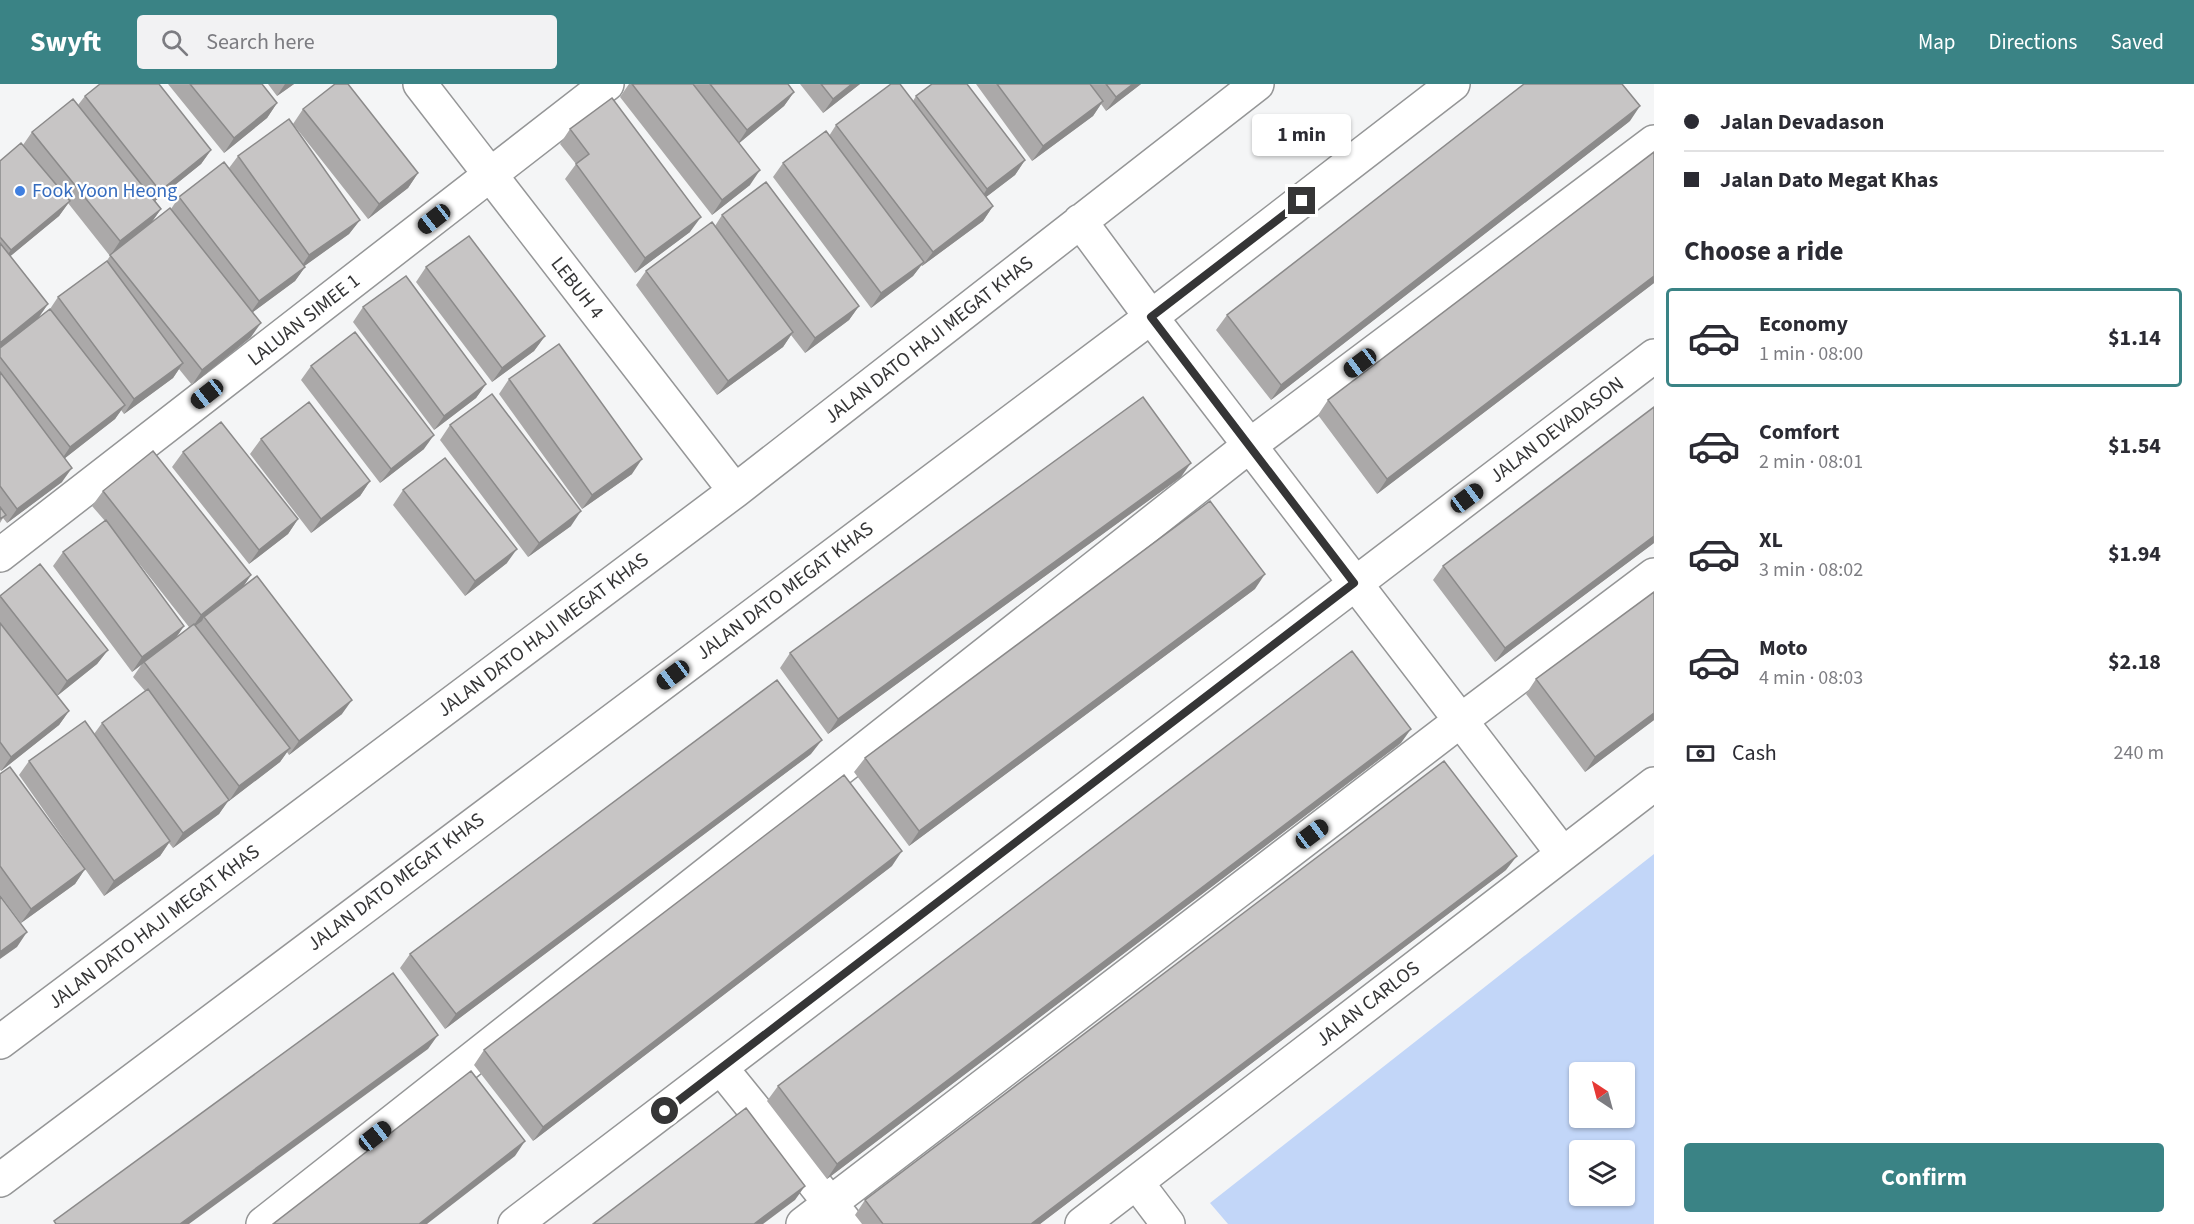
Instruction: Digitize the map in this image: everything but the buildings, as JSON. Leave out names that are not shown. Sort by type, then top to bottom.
[{"type":"street","name":"LEBUH 4","points":[[420,84],[735,491]]},
{"type":"street","name":"LALUAN SIMEE 1","points":[[0,555],[607,84]]},
{"type":"street","name":"JALAN DATO HAJI MEGAT KHAS","points":[[0,1042],[735,491],[1257,84]]},
{"type":"street","name":"JALAN DATO MEGAT KHAS","points":[[0,1180],[1151,317],[1453,84]]},
{"type":"street","points":[[263,1224],[1249,446],[1654,142]]},
{"type":"street","points":[[1080,221],[1249,446],[1563,854]]},
{"type":"street","name":"JALAN DEVADASON","points":[[515,1224],[1654,356]]},
{"type":"street","points":[[803,1224],[839,1213],[1460,721],[1654,575]]},
{"type":"street","name":"JALAN CARLOS","points":[[1082,1224],[1654,784]]},
{"type":"street","points":[[721,1068],[839,1213]]},
{"type":"street","points":[[1137,1183],[1168,1224]]},
{"type":"shaded area","points":[[1654,854],[1654,1224],[1228,1224],[1210,1203]]},
{"type":"place","name":"Fook Yoon Heong","points":[[20,191]]},
{"type":"route","points":[[665,1111],[1354,583],[1151,317],[1302,201]]}]
